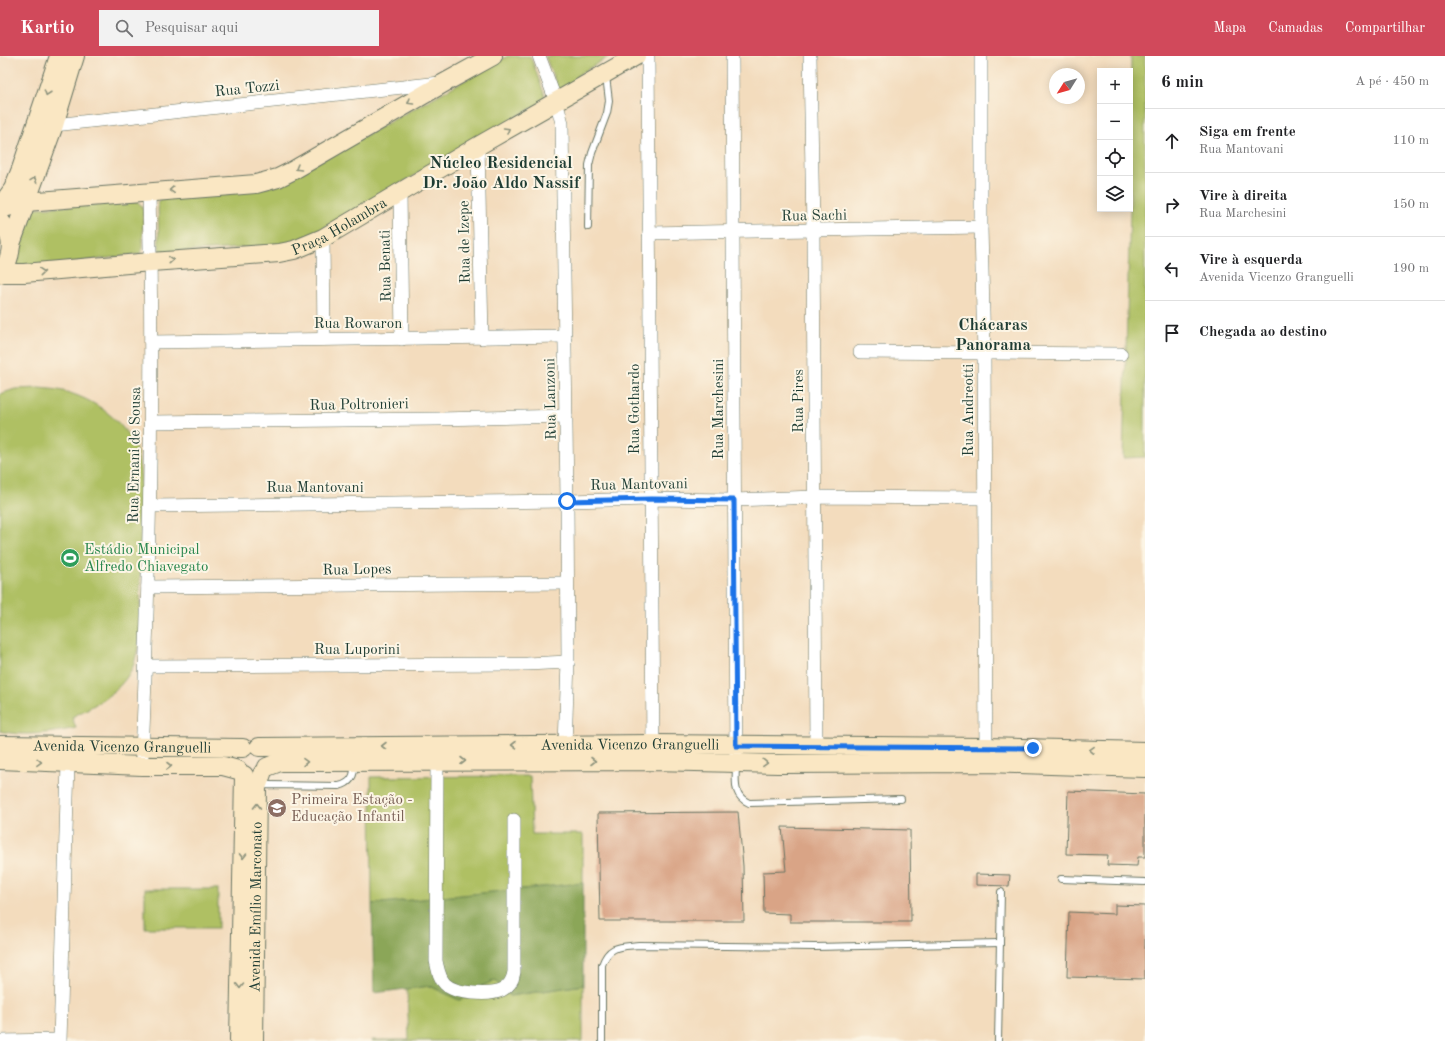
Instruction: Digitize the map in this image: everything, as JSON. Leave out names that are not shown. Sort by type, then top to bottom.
[{"type":"street","points":[[0,208],[13,190],[59,56]]},
{"type":"street","points":[[1,273],[9,258],[12,244],[54,125],[76,56]]},
{"type":"street","points":[[0,208],[26,202],[256,184],[272,180],[292,171],[444,82],[493,56]]},
{"type":"street","name":"Rua Lanzoni","points":[[539,56],[556,101],[562,123],[568,662],[565,745]]},
{"type":"street","name":"Praça Holambra","points":[[1,273],[24,273],[279,253],[294,250],[323,238],[478,146],[636,56]]},
{"type":"street","name":"Rua Gothardo","points":[[648,56],[653,753]]},
{"type":"street","name":"Rua Marchesini","points":[[732,56],[736,754]]},
{"type":"street","name":"Rua Pires","points":[[810,56],[813,231],[816,747]]},
{"type":"street","name":"Rua Andreotti","points":[[981,56],[981,227],[984,354],[986,755]]},
{"type":"street","name":"Rua Tozzi","points":[[54,125],[444,82]]},
{"type":"street","name":"Rua de Izepe","points":[[478,146],[482,338]]},
{"type":"street","name":"Rua Ernani de Sousa","points":[[142,766],[150,506],[151,262],[149,192]]},
{"type":"street","name":"Rua Benati","points":[[400,192],[402,339]]},
{"type":"street","points":[[0,220],[7,229],[12,244]]},
{"type":"street","name":"Rua Sachi","points":[[649,233],[981,227]]},
{"type":"street","points":[[323,238],[324,339]]},
{"type":"street","name":"Rua Rowaron","points":[[151,342],[565,336]]},
{"type":"street","points":[[860,352],[1121,354]]},
{"type":"street","name":"Rua Poltronieri","points":[[151,422],[566,416]]},
{"type":"street","name":"Rua Mantovani","points":[[150,506],[651,499],[734,500],[814,498],[984,498]]},
{"type":"street","name":"Rua Lopes","points":[[148,587],[567,583]]},
{"type":"street","name":"Rua Luporini","points":[[146,666],[527,664],[568,662]]},
{"type":"street","name":"Avenida Vicenzo Granguelli","points":[[0,745],[251,747],[565,745],[653,753]]},
{"type":"street","points":[[241,772],[236,760],[240,751],[251,747],[266,753],[268,762],[262,776]]},
{"type":"street","name":"Avenida Vicenzo Granguelli","points":[[0,760],[142,766],[224,766],[253,777],[262,776],[280,762],[437,762],[653,753],[736,754],[816,747],[1033,757],[1117,759],[1145,768]]},
{"type":"street","name":"Avenida Vicenzo Granguelli","points":[[1117,759],[1145,751]]},
{"type":"street","name":"Avenida Vicenzo Granguelli","points":[[736,754],[778,764],[986,755]]},
{"type":"street","points":[[437,762],[436,961],[444,984],[452,989],[486,994],[504,989],[512,980],[514,972],[514,820]]},
{"type":"street","points":[[0,1041],[60,1040],[68,763]]},
{"type":"street","name":"Avenida Emílio Marconato","points":[[239,1041],[241,772]]},
{"type":"street","name":"Avenida Emílio Marconato","points":[[254,1041],[262,776]]},
{"type":"lane","points":[[588,227],[589,165],[592,153],[608,113],[609,101],[605,74]]},
{"type":"lane","points":[[736,754],[736,791],[741,800],[749,803],[902,800]]},
{"type":"lane","points":[[262,776],[268,785],[339,786],[349,782],[354,776],[354,762]]},
{"type":"lane","points":[[1061,879],[1145,882]]},
{"type":"lane","points":[[998,1041],[1001,892]]},
{"type":"lane","points":[[602,1041],[602,965],[606,956],[613,950],[621,947],[646,945],[815,947],[1000,943]]},
{"type":"green space","points":[[508,56],[530,56],[545,96],[542,102],[315,233],[290,245],[162,253],[159,249],[158,203],[161,199],[275,186]]},
{"type":"green space","points":[[545,56],[610,56],[578,75],[575,86],[560,90]]},
{"type":"green space","points":[[1131,56],[1145,56],[1145,457],[1123,458],[1130,212],[1133,212],[1133,68],[1131,68]]},
{"type":"green space","points":[[138,202],[143,210],[143,248],[140,254],[21,269],[14,263],[27,215],[34,208]]},
{"type":"green space","name":"Estádio Municipal Alfredo Chiavegato","points":[[15,389],[54,389],[75,395],[108,413],[125,431],[137,452],[141,477],[140,640],[134,664],[123,682],[100,702],[72,717],[76,728],[48,733],[18,734],[0,731],[0,394]]},
{"type":"green space","points":[[530,776],[532,834],[583,834],[583,883],[372,904],[371,777]]},
{"type":"green space","points":[[583,883],[583,985],[509,996],[495,980],[482,986],[475,997],[468,996],[459,1000],[430,986],[374,993],[372,904]]},
{"type":"green space","points":[[145,889],[218,889],[218,928],[145,928]]},
{"type":"green space","points":[[495,980],[510,996],[583,985],[583,1041],[372,1041],[409,1040],[407,989],[430,986],[459,1000],[468,996],[475,997],[482,986]]},
{"type":"building","points":[[1068,791],[1145,794],[1145,857],[1138,857],[1137,866],[1107,865],[1108,855],[1066,854]]},
{"type":"building","points":[[738,812],[743,866],[744,921],[600,921],[598,813]]},
{"type":"building","points":[[782,827],[910,830],[911,922],[790,922],[790,914],[764,913],[763,872],[786,871]]},
{"type":"building","points":[[976,874],[1010,875],[1009,886],[976,885]]},
{"type":"building","points":[[1115,905],[1145,906],[1145,979],[1067,977],[1069,912],[1115,914]]},
{"type":"place","name":"Estádio Municipal Alfredo Chiavegato","points":[[70,558]]},
{"type":"place","name":"Primeira Estação - Educação Infantil","points":[[277,808]]},
{"type":"district","name":"Núcleo Residencial Dr. João Aldo Nassif","points":[[501,172]]},
{"type":"district","name":"Chácaras Panorama","points":[[993,334]]},
{"type":"route","points":[[567,501],[651,499],[734,500],[736,746],[1033,748]]}]
